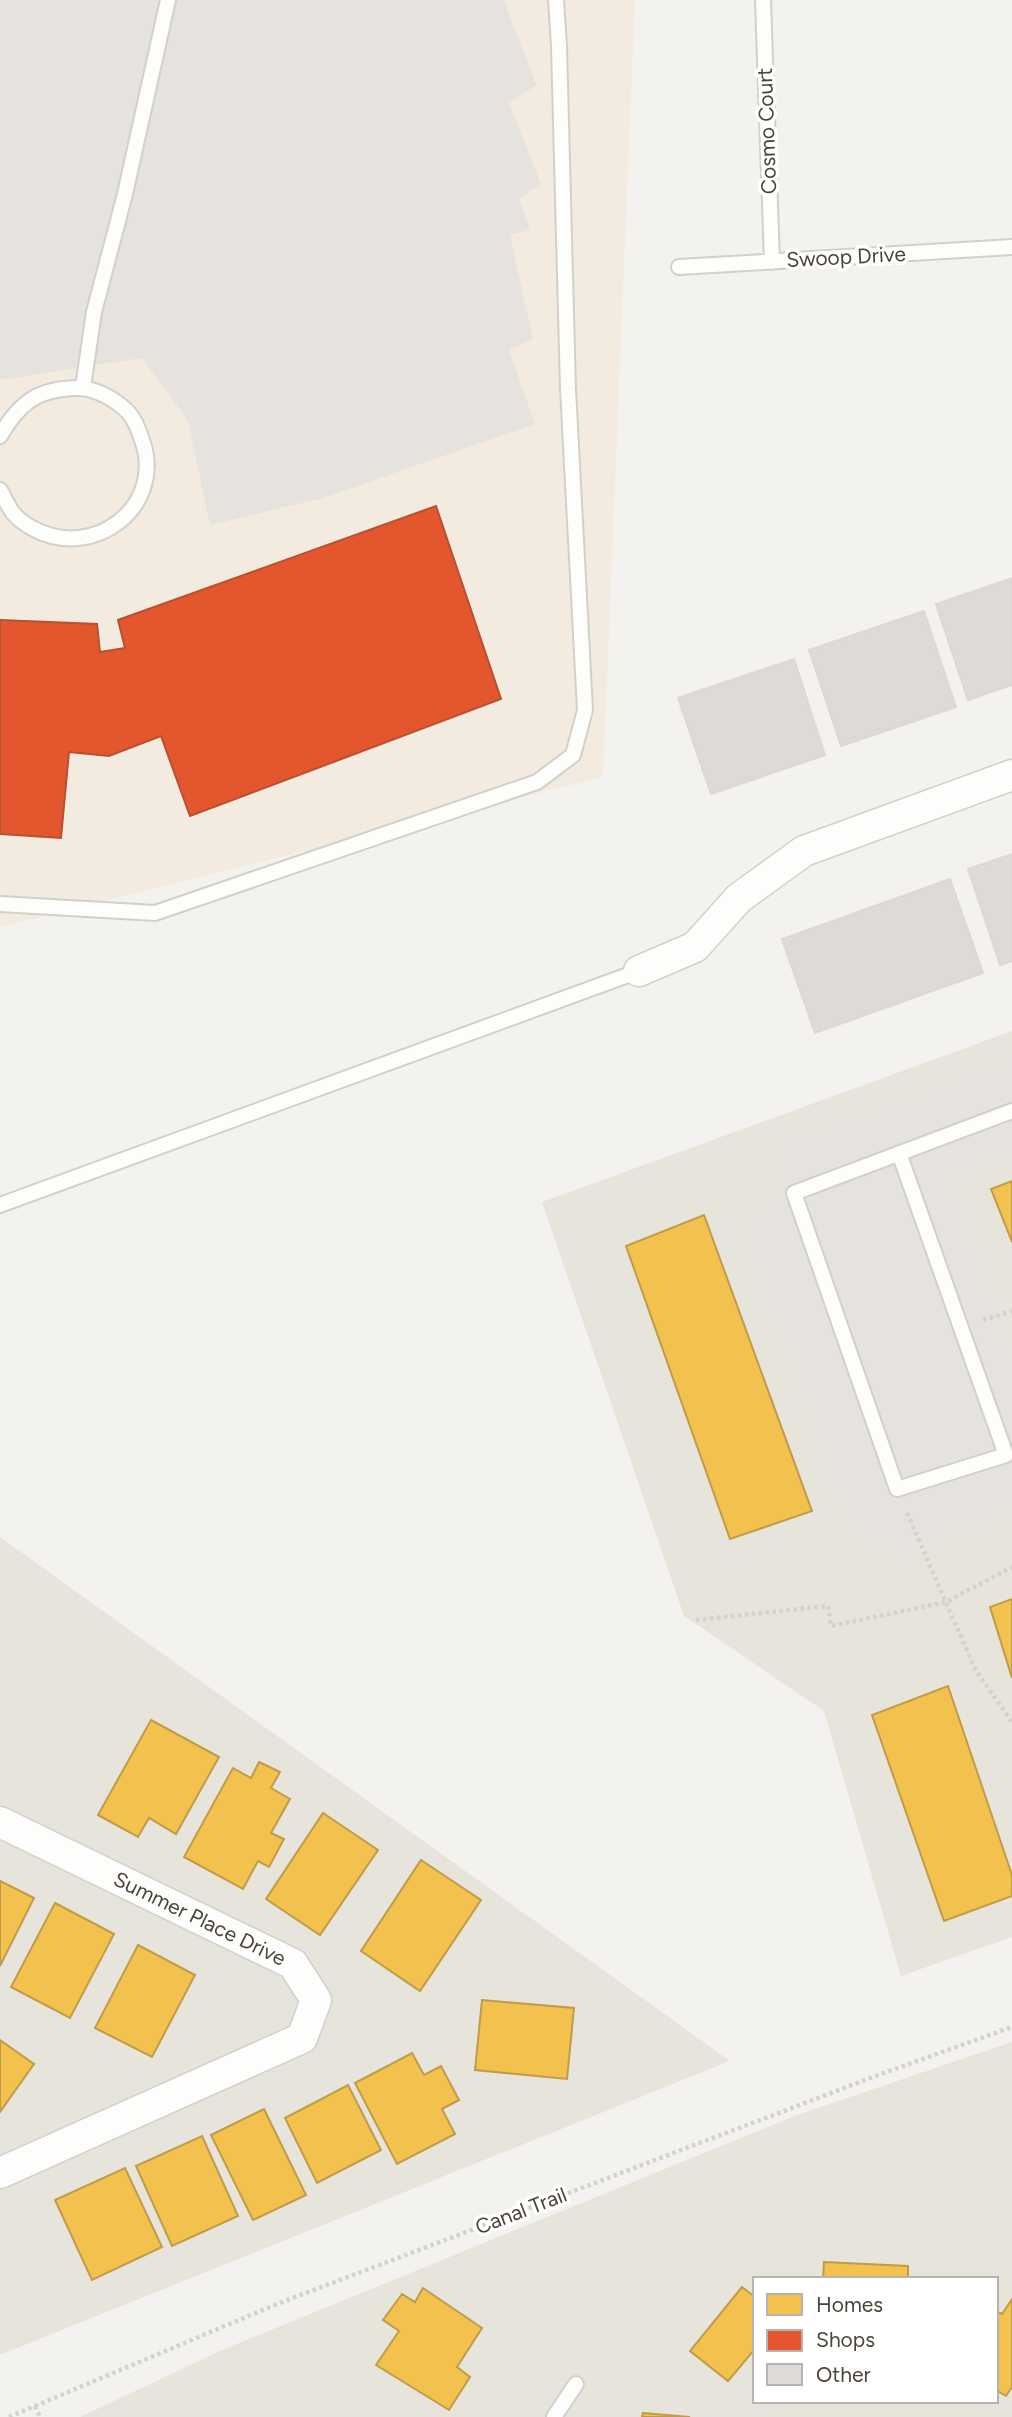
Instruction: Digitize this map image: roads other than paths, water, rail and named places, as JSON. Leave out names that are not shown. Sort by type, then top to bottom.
[{"type":"street","points":[[639,971],[695,947],[739,898],[804,851],[1012,775]]},
{"type":"street","name":"Summer Place Drive","points":[[0,1822],[293,1964],[316,2000],[302,2038],[0,2173]]},
{"type":"lane","points":[[83,387],[94,312],[125,194],[168,0]]},
{"type":"lane","points":[[0,904],[155,913],[537,782],[573,755],[585,710],[568,389],[556,0]]},
{"type":"lane","name":"Cosmo Court","points":[[763,0],[772,262]]},
{"type":"lane","name":"Swoop Drive","points":[[680,267],[1012,247]]},
{"type":"lane","points":[[0,436],[12,415],[32,397],[57,388],[83,387],[117,401],[135,421],[148,455],[146,482],[134,506],[122,520],[99,534],[74,540],[47,536],[23,523],[13,513],[0,490]]},
{"type":"lane","points":[[0,1205],[639,971]]},
{"type":"lane","points":[[899,1153],[1006,1455],[897,1489],[794,1193],[899,1153],[1012,1111]]},
{"type":"lane","points":[[554,2417],[576,2384]]}]
